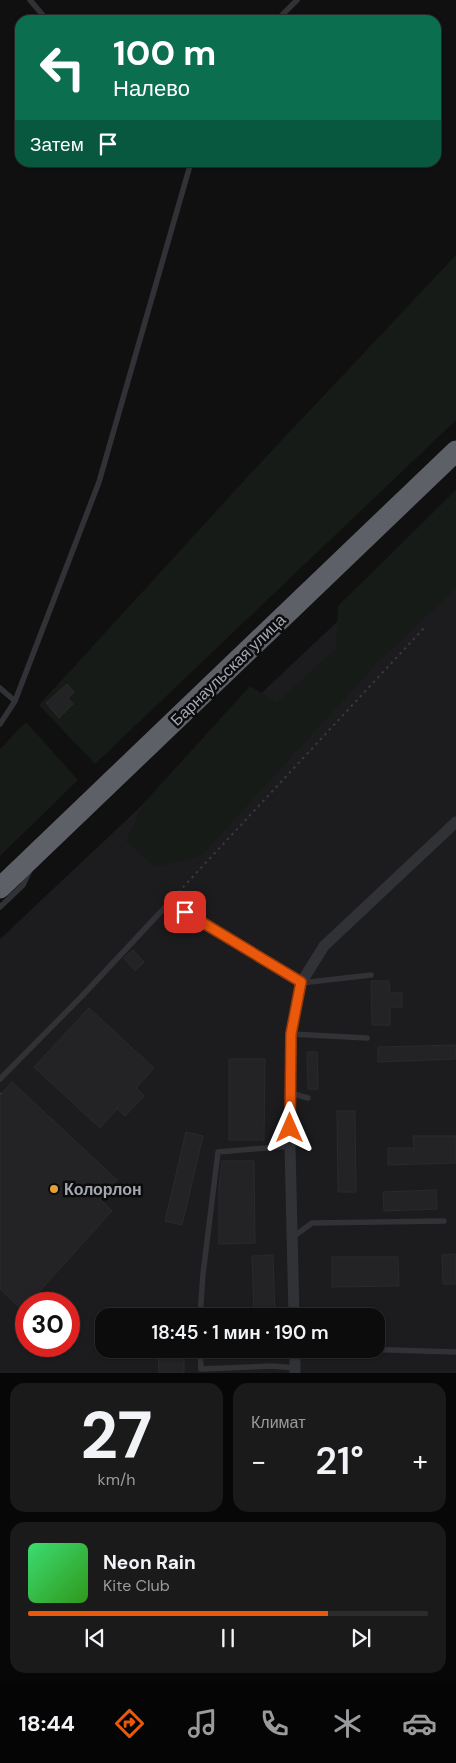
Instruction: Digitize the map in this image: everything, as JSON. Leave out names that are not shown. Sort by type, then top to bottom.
[{"type":"highway","name":"Барнаульская улица","points":[[0,888],[456,451]]},
{"type":"street","points":[[294,1308],[290,1146],[291,1034],[301,982],[324,946],[456,822]]},
{"type":"street","points":[[295,1358],[295,1371]]},
{"type":"lane","points":[[30,0],[43,15]]},
{"type":"lane","points":[[282,15],[297,0]]},
{"type":"lane","points":[[0,724],[15,701],[98,482],[190,167]]},
{"type":"lane","points":[[0,688],[15,701]]},
{"type":"lane","points":[[0,907],[24,885],[39,851]]},
{"type":"lane","points":[[0,1079],[82,996],[169,902],[301,982],[370,976]]},
{"type":"lane","points":[[291,1034],[367,1038]]},
{"type":"lane","points":[[290,1093],[308,1098]]},
{"type":"lane","points":[[201,1308],[218,1152],[290,1146]]},
{"type":"lane","points":[[293,1237],[312,1223],[444,1221]]},
{"type":"lane","points":[[385,1350],[456,1352]]},
{"type":"lane","points":[[200,1358],[201,1369],[272,1366],[295,1371]]},
{"type":"path","points":[[169,902],[424,628]]},
{"type":"shaded area","points":[[456,255],[456,420],[95,764],[39,705],[252,472]]},
{"type":"shaded area","points":[[456,490],[456,588],[378,662],[201,856],[155,867],[126,841],[143,804],[250,686],[277,703],[336,648],[338,606]]},
{"type":"shaded area","points":[[456,510],[456,1373],[0,1373],[0,939]]},
{"type":"shaded area","points":[[26,722],[78,780],[0,856],[0,749]]},
{"type":"building","points":[[67,684],[74,692],[68,698],[73,704],[59,718],[46,703]]},
{"type":"building","points":[[133,950],[144,962],[135,971],[124,958]]},
{"type":"building","points":[[371,981],[389,981],[390,993],[402,993],[402,1007],[390,1007],[390,1025],[372,1025]]},
{"type":"building","points":[[89,1008],[154,1068],[136,1088],[144,1096],[125,1116],[117,1109],[100,1128],[34,1067]]},
{"type":"building","points":[[456,1045],[456,1059],[378,1062],[378,1047]]},
{"type":"building","points":[[307,1052],[317,1052],[318,1089],[308,1089]]},
{"type":"building","points":[[229,1059],[265,1059],[264,1140],[229,1140]]},
{"type":"building","name":"Колорлон","points":[[12,1082],[117,1180],[100,1199],[112,1211],[39,1292],[15,1292],[15,1303],[0,1289],[0,1095]]},
{"type":"building","points":[[337,1111],[355,1111],[356,1192],[338,1192]]},
{"type":"building","points":[[186,1132],[203,1136],[182,1225],[165,1221]]},
{"type":"building","points":[[413,1136],[456,1136],[456,1163],[388,1165],[388,1148],[414,1148]]},
{"type":"building","points":[[222,1161],[254,1161],[255,1243],[219,1244],[219,1186]]},
{"type":"building","points":[[436,1190],[437,1209],[384,1211],[383,1192]]},
{"type":"building","points":[[456,1254],[456,1284],[443,1284],[442,1255]]},
{"type":"building","points":[[273,1255],[275,1308],[254,1308],[252,1256]]},
{"type":"building","points":[[332,1257],[398,1257],[399,1286],[332,1287]]},
{"type":"building","points":[[158,1358],[184,1358],[184,1373],[159,1373]]},
{"type":"place","name":"Колорлон","points":[[54,1189]]},
{"type":"route","points":[[185,912],[301,982],[291,1034],[290,1128]]}]
